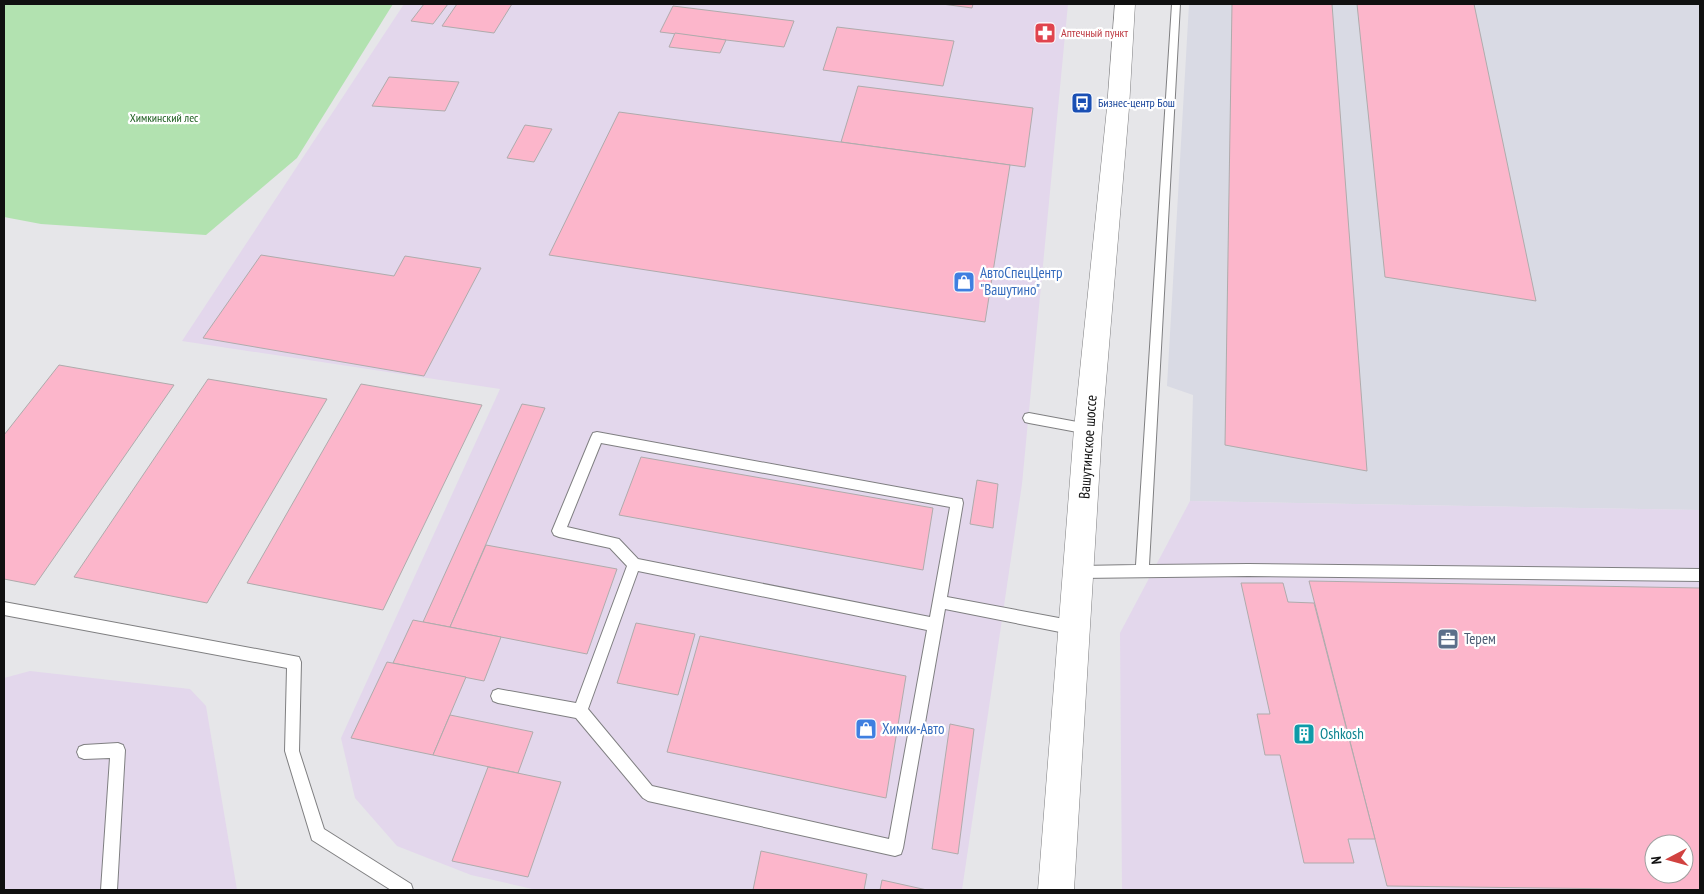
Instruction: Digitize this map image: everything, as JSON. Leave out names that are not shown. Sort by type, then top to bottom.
[{"type":"street","name":"Вашутинское шоссе","points":[[1056,890],[1080,572],[1088,429],[1118,108],[1125,4]]},
{"type":"lane","points":[[1142,571],[1176,4]]},
{"type":"lane","points":[[1029,418],[1088,429]]},
{"type":"lane","points":[[498,696],[580,712],[648,793],[895,848],[957,503],[597,437],[559,531],[614,543],[634,564],[935,625]]},
{"type":"lane","points":[[580,712],[634,564]]},
{"type":"lane","points":[[1080,572],[1700,575]]},
{"type":"lane","points":[[940,602],[1075,628]]},
{"type":"lane","points":[[4,608],[294,662],[292,750],[318,834],[405,890]]},
{"type":"lane","points":[[84,752],[118,750],[109,890]]},
{"type":"shaded area","points":[[404,4],[1068,4],[1022,484],[962,890],[537,890],[471,875],[397,846],[355,798],[341,738],[500,389],[182,341]]},
{"type":"shaded area","points":[[1189,4],[1700,4],[1700,510],[1190,501],[1193,395],[1167,386]]},
{"type":"shaded area","points":[[1190,501],[1700,510],[1700,890],[1122,890],[1120,633]]},
{"type":"shaded area","points":[[30,671],[190,689],[206,706],[237,890],[4,890],[4,678]]},
{"type":"green space","name":"Химкинский лес","points":[[4,4],[393,4],[297,158],[206,235],[41,224],[4,217]]},
{"type":"building","points":[[424,4],[448,4],[433,24],[411,21]]},
{"type":"building","points":[[457,4],[512,4],[494,33],[442,26]]},
{"type":"building","points":[[942,4],[973,4],[972,8]]},
{"type":"building","points":[[1232,4],[1332,4],[1367,471],[1225,445]]},
{"type":"building","points":[[1357,4],[1474,4],[1536,301],[1385,277]]},
{"type":"building","points":[[673,6],[794,21],[784,47],[660,32]]},
{"type":"building","points":[[837,27],[954,41],[943,86],[823,70]]},
{"type":"building","points":[[675,33],[726,40],[720,53],[669,47]]},
{"type":"building","points":[[389,77],[459,82],[445,111],[372,106]]},
{"type":"building","points":[[858,86],[1033,108],[1025,167],[841,142]]},
{"type":"building","points":[[619,112],[1010,165],[985,322],[549,255]]},
{"type":"building","points":[[525,125],[552,129],[534,162],[507,158]]},
{"type":"building","points":[[261,255],[394,276],[405,256],[481,268],[424,376],[203,338]]},
{"type":"building","points":[[59,365],[174,385],[35,585],[4,579],[4,435]]},
{"type":"building","points":[[208,379],[327,399],[207,603],[74,577]]},
{"type":"building","points":[[361,384],[482,405],[383,610],[247,583]]},
{"type":"building","points":[[522,404],[545,408],[450,627],[423,622]]},
{"type":"building","points":[[641,457],[933,508],[923,570],[619,515]]},
{"type":"building","points":[[977,480],[998,484],[993,528],[970,524]]},
{"type":"building","points":[[486,545],[617,569],[587,654],[450,627]]},
{"type":"building","points":[[1309,581],[1700,588],[1700,890],[1387,886]]},
{"type":"building","name":"Oshkosh","points":[[1241,583],[1283,583],[1288,602],[1314,603],[1375,839],[1348,839],[1354,863],[1304,863],[1280,755],[1265,755],[1257,714],[1270,714]]},
{"type":"building","points":[[413,620],[501,637],[484,681],[393,663]]},
{"type":"building","points":[[636,623],[695,634],[678,695],[617,683]]},
{"type":"building","points":[[700,636],[906,676],[886,798],[667,752]]},
{"type":"building","points":[[387,662],[466,677],[433,755],[351,738]]},
{"type":"building","points":[[450,715],[533,732],[518,773],[433,755]]},
{"type":"building","points":[[950,724],[974,729],[958,854],[932,849]]},
{"type":"building","points":[[488,767],[561,782],[528,877],[452,861]]},
{"type":"building","points":[[761,851],[867,874],[864,890],[753,890]]},
{"type":"building","points":[[882,880],[927,890],[880,890]]},
{"type":"place","name":"Аптечный пункт","points":[[1045,33]]},
{"type":"place","name":"Бизнес-центр Бош","points":[[1082,103]]},
{"type":"place","name":"АвтоСпецЦентр \"Вашутино\"","points":[[964,282]]},
{"type":"place","name":"Терем","points":[[1448,639]]},
{"type":"place","name":"Химки-Авто","points":[[866,729]]},
{"type":"place","name":"Oshkosh","points":[[1304,734]]}]
